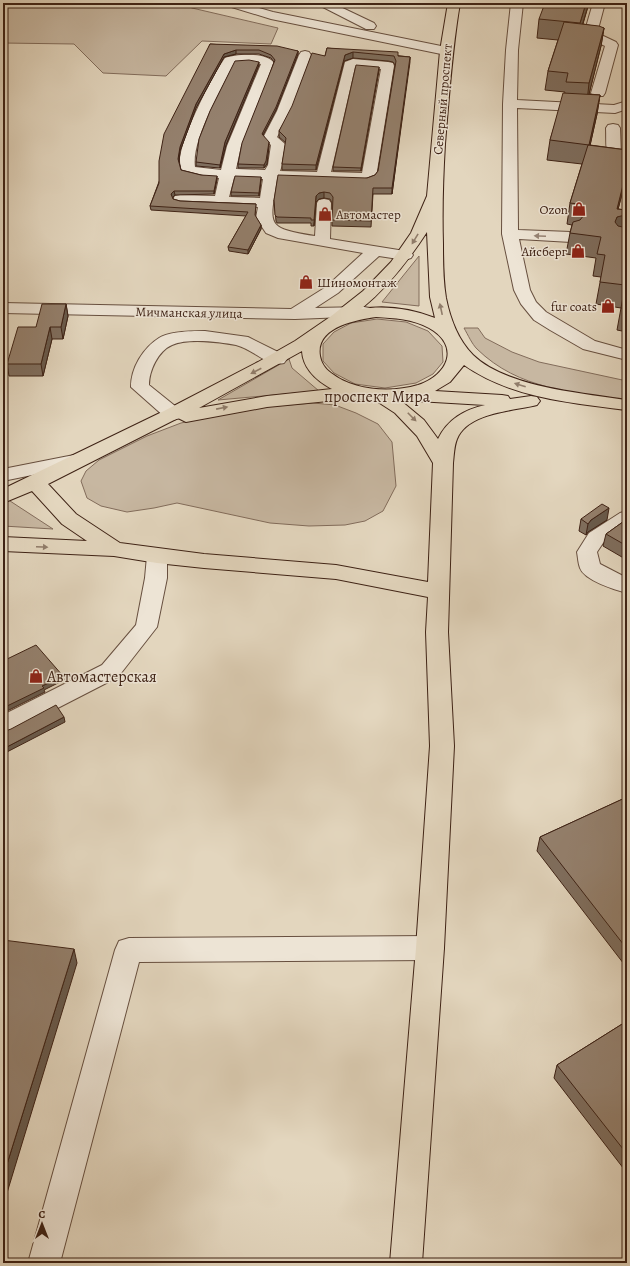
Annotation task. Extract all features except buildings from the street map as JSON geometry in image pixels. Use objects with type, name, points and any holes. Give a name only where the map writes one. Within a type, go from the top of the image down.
[{"type":"main road","name":"Северный проспект","points":[[434,196],[446,51],[454,3]]},
{"type":"main road","points":[[3,497],[131,436],[278,359],[346,313],[384,281],[405,255],[422,227],[434,196]]},
{"type":"main road","points":[[434,196],[435,260],[438,298],[444,321],[455,345],[457,354],[456,364],[451,372],[435,385],[406,394],[380,395],[358,392],[336,384],[325,377],[317,369],[312,362],[310,353],[314,340],[324,328],[345,318],[376,312],[393,312],[424,320],[438,327],[448,335],[455,345],[467,359],[483,370],[503,380],[556,394],[627,405]]},
{"type":"main road","points":[[380,395],[408,412],[427,434],[443,463]]},
{"type":"main road","name":"проспект Мира","points":[[131,436],[177,418],[226,407],[312,396],[380,395],[627,405]]},
{"type":"main road","points":[[406,1263],[430,948],[442,746],[437,632],[443,463],[448,437],[460,423],[477,413],[499,406],[531,402]]},
{"type":"main road","points":[[35,482],[69,519],[114,549]]},
{"type":"main road","points":[[3,544],[114,549],[157,556],[336,572],[438,592]]},
{"type":"street","points":[[230,3],[271,15],[391,38],[446,51]]},
{"type":"street","points":[[323,3],[391,38]]},
{"type":"street","points":[[517,3],[512,50],[510,104],[510,234],[522,290],[529,304],[540,316],[589,344],[627,355]]},
{"type":"street","points":[[598,3],[590,34],[612,45],[598,93]]},
{"type":"street","points":[[361,7],[370,26]]},
{"type":"street","points":[[305,55],[284,111],[270,138],[278,144],[275,165],[271,174],[266,203],[264,218],[266,224],[271,230],[283,235],[405,255]]},
{"type":"street","points":[[221,201],[227,173],[234,146],[268,63],[266,61],[237,59],[229,61],[193,136],[188,152],[186,167],[188,170],[194,172],[227,173],[271,174],[323,176],[369,177],[389,67],[386,65],[353,63],[350,65],[323,176]]},
{"type":"street","points":[[510,104],[621,107],[613,128],[614,156],[616,159],[627,164]]},
{"type":"street","points":[[613,128],[627,130]]},
{"type":"street","points":[[180,200],[266,203]]},
{"type":"street","points":[[322,242],[324,203]]},
{"type":"street","points":[[510,234],[571,237]]},
{"type":"street","points":[[295,314],[332,290],[376,250]]},
{"type":"street","name":"Мичманская улица","points":[[3,308],[295,314],[376,312]]},
{"type":"street","points":[[173,414],[140,387],[140,378],[145,363],[166,341],[185,337],[205,336],[242,341],[278,359]]},
{"type":"street","points":[[3,475],[79,460]]},
{"type":"street","points":[[627,518],[596,538],[587,552],[590,568],[605,577],[627,586]]},
{"type":"street","points":[[3,726],[110,671],[146,627],[156,578],[157,556]]},
{"type":"street","points":[[44,1263],[129,950],[430,948]]},
{"type":"shaded area","points":[[3,3],[181,3],[192,8],[278,28],[271,44],[202,41],[166,76],[103,73],[74,44],[3,43]]},
{"type":"shaded area","points":[[419,256],[419,306],[382,302]]},
{"type":"shaded area","points":[[377,319],[406,322],[428,331],[442,346],[443,362],[433,374],[416,383],[385,388],[355,384],[334,373],[323,361],[323,344],[334,332],[351,323]]},
{"type":"shaded area","points":[[464,328],[478,328],[485,338],[512,352],[539,362],[627,381],[627,400],[567,391],[529,381],[493,363],[477,349]]},
{"type":"shaded area","points":[[289,359],[292,368],[319,391],[218,400]]},
{"type":"shaded area","points":[[313,403],[335,405],[356,413],[378,424],[392,442],[396,486],[383,511],[365,521],[345,525],[309,526],[270,523],[177,503],[127,512],[101,506],[87,498],[81,481],[86,471],[99,460],[147,436],[181,423],[251,408]]},
{"type":"shaded area","points":[[7,499],[53,529],[3,526],[3,501]]},
{"type":"place","name":"Ozon","points":[[579,209]]},
{"type":"place","name":"Автомастер","points":[[325,214]]},
{"type":"place","name":"Айсберг","points":[[578,251]]},
{"type":"place","name":"Шиномонтаж","points":[[306,282]]},
{"type":"place","name":"fur coats","points":[[608,306]]},
{"type":"place","name":"Автомастерская","points":[[36,676]]}]
